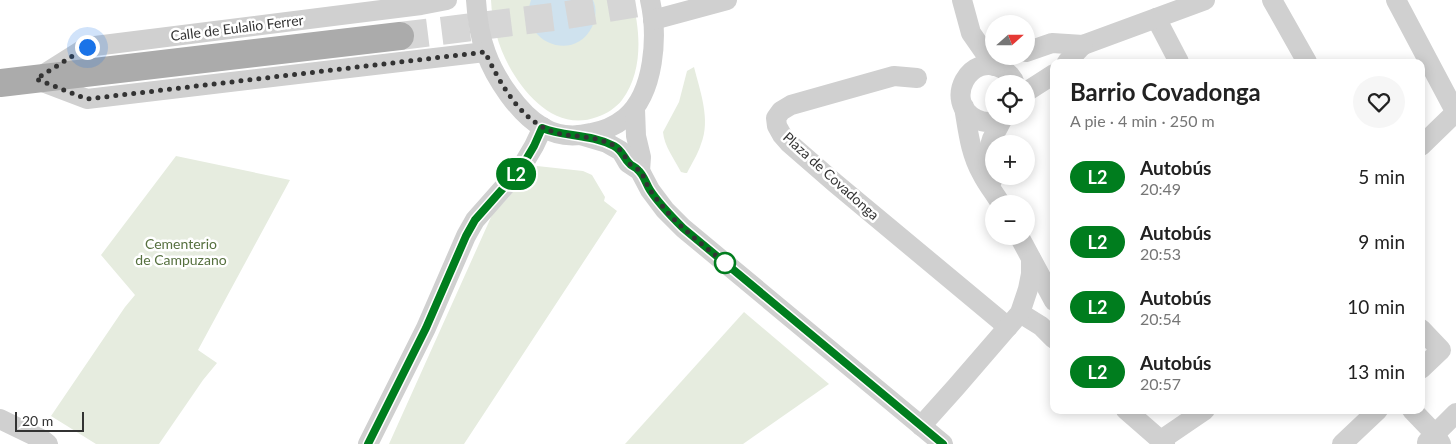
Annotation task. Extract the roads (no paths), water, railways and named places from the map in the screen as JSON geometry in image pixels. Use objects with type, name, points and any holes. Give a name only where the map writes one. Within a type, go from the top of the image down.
[{"type":"main road","name":"Calle de Eulalio Ferrer","points":[[0,83],[400,36]]},
{"type":"street","name":"Calle de Eulalio Ferrer","points":[[36,79],[87,47],[421,5],[447,0]]},
{"type":"street","points":[[476,0],[485,52],[504,86],[529,118],[542,128],[554,132],[580,135],[615,147],[621,151],[628,163],[640,171],[650,190],[665,210],[683,228],[943,444]]},
{"type":"street","points":[[580,135],[609,128],[626,118],[635,109],[647,83],[651,68],[653,20],[650,0]]},
{"type":"street","points":[[653,20],[727,0]]},
{"type":"street","points":[[962,0],[971,33],[964,80],[960,93],[975,160],[983,177],[996,195]]},
{"type":"street","points":[[1035,49],[1052,43],[1083,45],[1205,0]]},
{"type":"street","points":[[1272,0],[1305,59]]},
{"type":"street","points":[[1396,0],[1456,113],[1425,142]]},
{"type":"street","points":[[1156,18],[1177,59]]},
{"type":"street","points":[[971,33],[985,46]]},
{"type":"street","points":[[1070,59],[1083,45]]},
{"type":"street","name":"Calle de Eulalio Ferrer","points":[[36,79],[87,99],[485,52]]},
{"type":"street","points":[[964,80],[977,68],[991,65]]},
{"type":"street","name":"Plaza de Covadonga","points":[[916,78],[894,76],[791,105],[780,111],[776,118],[778,126],[782,135],[802,155],[1014,320],[1041,326],[1050,335]]},
{"type":"street","points":[[1035,86],[1050,77]]},
{"type":"street","points":[[964,107],[969,114],[985,122]]},
{"type":"street","points":[[635,109],[636,136],[641,157],[640,171]]},
{"type":"street","points":[[997,195],[987,155],[992,139],[1000,125]]},
{"type":"street","points":[[368,444],[426,328],[466,236],[475,220],[521,168],[542,128]]},
{"type":"street","points":[[1024,245],[1050,294]]},
{"type":"street","points":[[921,426],[1014,320],[1028,289],[1031,259]]},
{"type":"street","points":[[1425,333],[1441,350],[1425,365]]},
{"type":"street","points":[[1415,414],[1434,441],[1456,413]]},
{"type":"street","points":[[1131,414],[1163,442],[1200,414]]},
{"type":"street","points":[[1342,444],[1374,414]]},
{"type":"street","points":[[0,420],[48,444]]},
{"type":"water","points":[[531,0],[593,0],[595,17],[592,27],[583,38],[572,44],[561,46],[549,43],[539,36],[532,26],[529,14]]},
{"type":"tunnel","points":[[400,36],[561,16],[656,0]]},
{"type":"park label","name":"Cementerio de Campuzano","points":[[181,252]]}]
